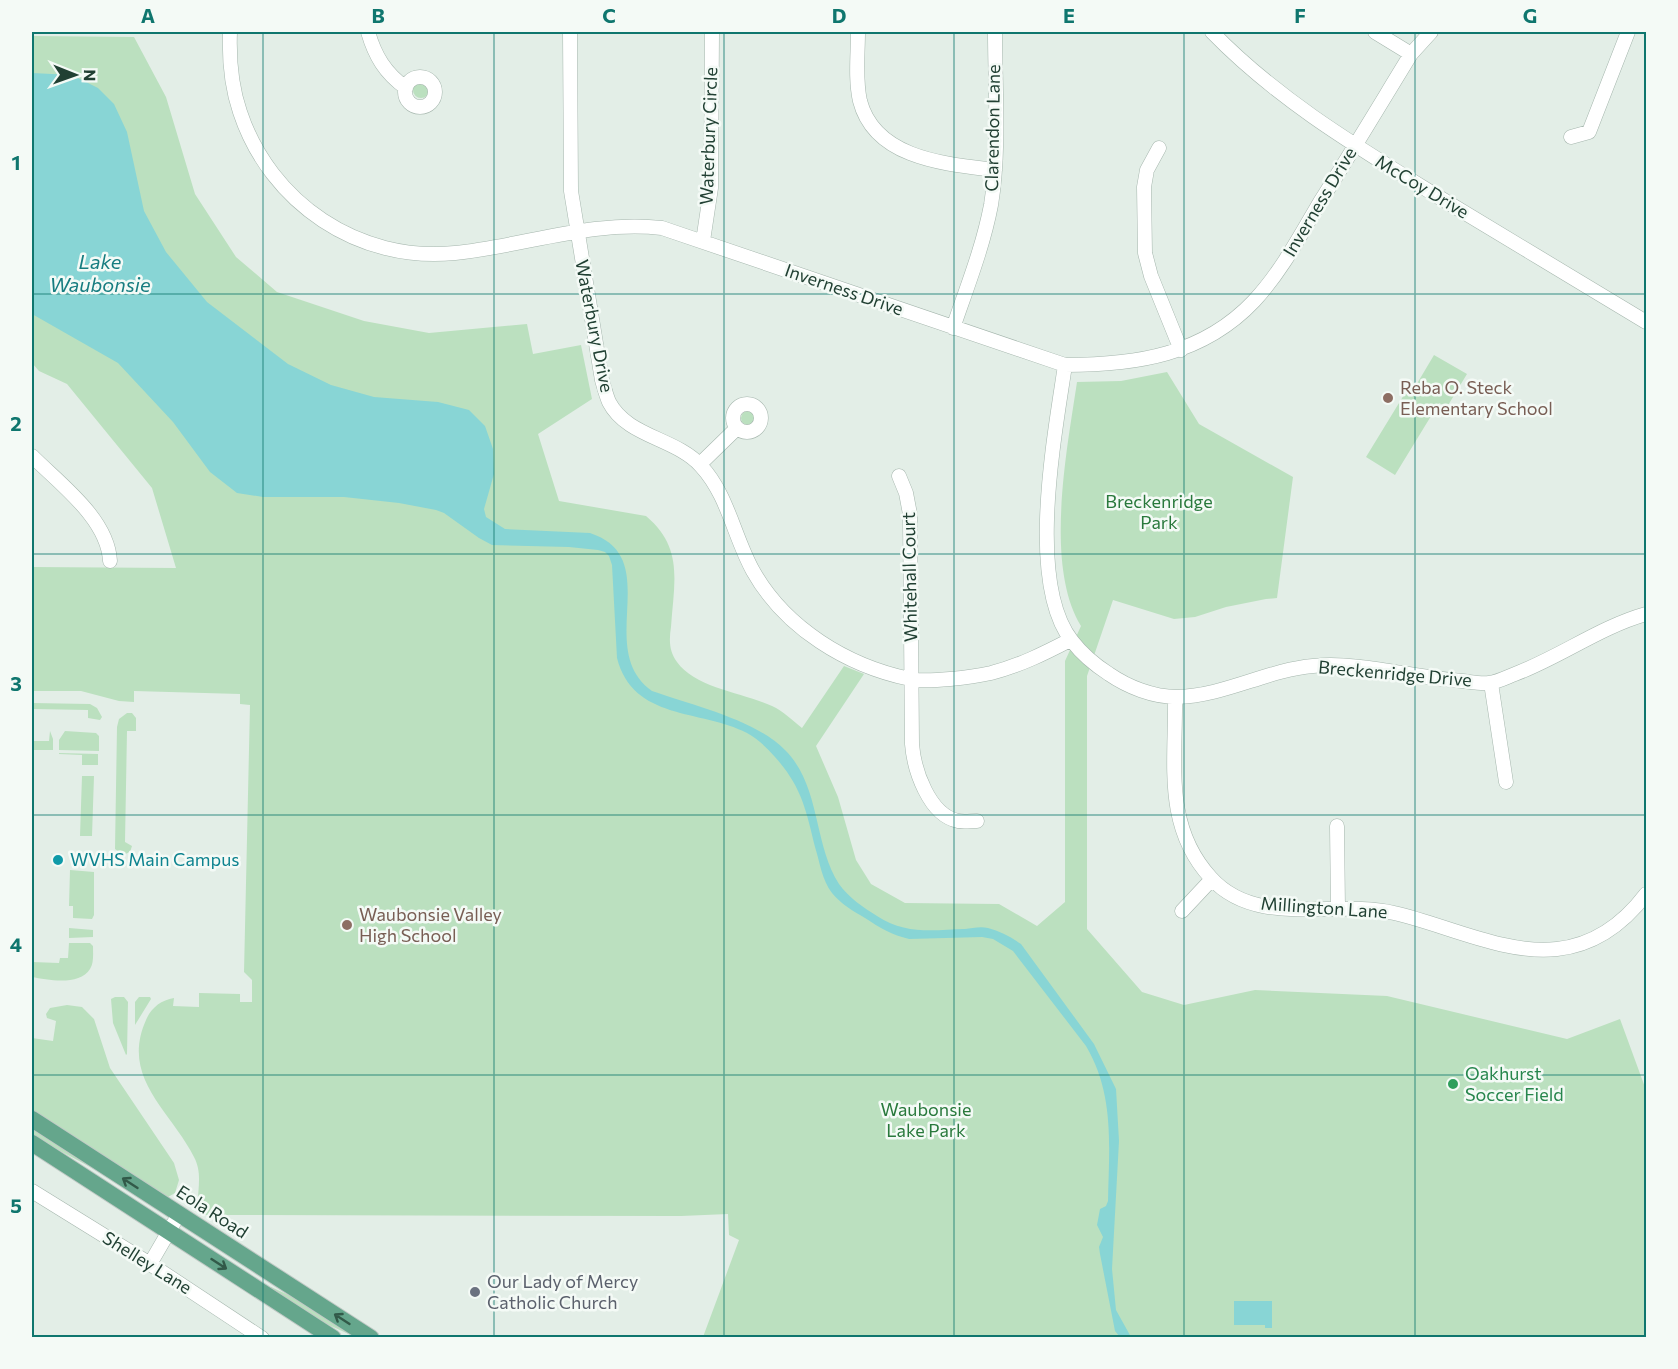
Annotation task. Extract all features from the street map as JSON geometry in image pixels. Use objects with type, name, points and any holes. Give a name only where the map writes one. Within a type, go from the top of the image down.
[{"type":"main road","name":"Eola Road","points":[[32,1119],[371,1338]]},
{"type":"main road","points":[[32,1143],[333,1338]]},
{"type":"street","name":"Inverness Drive","points":[[230,32],[232,80],[239,112],[263,161],[285,190],[306,208],[336,229],[377,246],[407,252],[455,253],[539,239],[576,230],[639,226],[662,228],[1065,365],[1135,362],[1181,350],[1225,325],[1254,301],[1286,259],[1411,54],[1431,32]]},
{"type":"street","points":[[368,32],[372,47],[382,66],[394,80],[406,88]]},
{"type":"street","points":[[570,32],[571,190],[576,230]]},
{"type":"street","name":"Waterbury Circle","points":[[703,241],[711,188],[712,32]]},
{"type":"street","points":[[858,32],[860,100],[867,117],[879,135],[896,147],[929,159],[954,165],[995,170]]},
{"type":"street","name":"Clarendon Lane","points":[[953,327],[984,238],[991,202],[995,170],[995,32]]},
{"type":"street","name":"McCoy Drive","points":[[1212,32],[1275,90],[1355,146],[1647,322]]},
{"type":"street","points":[[1375,32],[1411,54]]},
{"type":"street","points":[[1571,137],[1588,132],[1628,32]]},
{"type":"street","points":[[1159,148],[1147,170],[1144,187],[1145,253],[1151,276],[1181,350]]},
{"type":"street","name":"Waterbury Drive","points":[[576,230],[602,380],[609,402],[615,411],[633,426],[675,446],[700,465],[724,502],[741,547],[754,572],[784,612],[816,639],[863,664],[912,680],[957,678],[996,672],[1025,662],[1070,640]]},
{"type":"street","name":"Breckenridge Drive","points":[[1065,365],[1048,479],[1048,563],[1052,594],[1070,640],[1086,656],[1120,681],[1138,690],[1174,697],[1213,692],[1289,669],[1313,666],[1350,667],[1446,680],[1491,683],[1528,669],[1614,626],[1647,614]]},
{"type":"street","points":[[700,465],[736,429]]},
{"type":"street","points":[[32,456],[95,519],[108,543],[110,561]]},
{"type":"street","name":"Whitehall Court","points":[[899,476],[906,493],[910,514],[912,754],[920,780],[932,801],[948,817],[959,822],[977,821]]},
{"type":"street","points":[[1491,683],[1506,782]]},
{"type":"street","name":"Millington Lane","points":[[1174,697],[1175,791],[1179,822],[1187,845],[1212,879],[1236,896],[1260,905],[1283,908],[1371,909],[1394,913],[1512,947],[1546,950],[1582,944],[1602,934],[1631,914],[1647,894]]},
{"type":"street","points":[[1337,826],[1338,909]]},
{"type":"street","points":[[1182,911],[1212,879]]},
{"type":"street","name":"Shelley Lane","points":[[32,1191],[150,1264],[262,1338]]},
{"type":"street","points":[[150,1264],[179,1214]]},
{"type":"green space","name":"Waubonsie Lake Park","points":[[32,36],[134,37],[166,97],[195,194],[236,257],[277,292],[364,321],[429,333],[527,324],[533,354],[581,345],[592,399],[538,434],[559,501],[646,516],[658,528],[671,553],[674,567],[671,650],[674,658],[685,671],[696,678],[772,706],[802,728],[844,666],[864,674],[816,746],[838,797],[856,860],[871,884],[905,903],[999,904],[1037,926],[1065,902],[1065,661],[1081,626],[1070,601],[1063,572],[1061,507],[1077,382],[1121,381],[1167,372],[1199,424],[1293,477],[1277,598],[1226,607],[1195,617],[1174,619],[1113,600],[1087,676],[1087,929],[1142,992],[1184,1005],[1255,990],[1387,996],[1567,1039],[1620,1019],[1646,1090],[1646,1337],[703,1337],[739,1240],[729,1235],[728,1214],[681,1216],[204,1215],[198,1207],[197,1163],[144,1077],[139,1059],[140,1041],[146,1020],[151,1012],[157,1005],[169,999],[174,998],[173,1006],[199,1007],[199,993],[240,994],[240,1002],[252,1002],[252,980],[244,972],[250,705],[240,704],[240,694],[134,691],[134,702],[119,701],[81,691],[32,691],[32,567],[176,568],[152,488],[67,384],[39,371],[32,363]]},
{"type":"green space","points":[[421,82],[427,84],[429,90],[427,96],[421,98],[415,96],[413,90],[415,84]]},
{"type":"green space","points":[[1434,355],[1467,374],[1447,407],[1439,403],[1395,475],[1366,457],[1410,385],[1415,387]]},
{"type":"green space","points":[[745,411],[751,411],[755,418],[751,425],[745,425],[741,421],[741,415]]},
{"type":"green space","points":[[32,703],[90,704],[97,708],[102,717],[100,720],[88,718],[88,710],[32,709]]},
{"type":"green space","points":[[127,713],[132,713],[136,718],[136,731],[127,731],[125,842],[132,846],[130,852],[123,855],[115,849],[117,727],[119,719]]},
{"type":"green space","points":[[50,731],[53,750],[32,750],[32,741],[49,741]]},
{"type":"green space","points":[[65,731],[96,733],[99,736],[99,751],[59,750],[59,740]]},
{"type":"green space","points":[[59,753],[98,754],[98,765],[82,765],[82,755]]},
{"type":"green space","points":[[82,776],[94,776],[92,836],[80,836]]},
{"type":"green space","points":[[70,870],[94,872],[94,915],[92,919],[73,918],[73,906],[69,906]]},
{"type":"green space","points":[[69,928],[93,930],[93,937],[69,938]]},
{"type":"green space","points":[[69,943],[90,943],[93,946],[92,964],[85,974],[71,980],[32,977],[32,962],[59,963],[60,958],[68,958]]},
{"type":"green space","points":[[124,997],[128,1002],[126,1055],[113,1023],[111,999]]},
{"type":"green space","points":[[139,997],[150,997],[151,999],[135,1025],[135,1002]]},
{"type":"green space","points":[[67,1005],[82,1007],[94,1019],[110,1068],[174,1163],[179,1180],[175,1193],[168,1197],[32,1111],[32,1038],[53,1041],[56,1021],[47,1018],[46,1014],[50,1008]]},
{"type":"green space","points":[[32,1127],[97,1168],[96,1170],[32,1136]]},
{"type":"green space","points":[[271,1287],[306,1303],[353,1336],[320,1321],[270,1289]]},
{"type":"water","name":"Lake Waubonsie","points":[[32,73],[72,75],[98,88],[114,104],[127,132],[144,211],[166,252],[207,302],[288,364],[331,385],[374,397],[438,402],[469,410],[485,426],[493,449],[494,474],[484,509],[486,517],[505,529],[590,533],[612,545],[623,562],[627,583],[628,652],[636,673],[652,691],[741,722],[773,739],[785,750],[797,764],[805,780],[831,868],[839,884],[852,898],[888,922],[909,929],[985,927],[1021,944],[1094,1044],[1116,1089],[1119,1141],[1112,1269],[1116,1310],[1131,1337],[1120,1337],[1115,1331],[1099,1247],[1103,1237],[1097,1225],[1100,1209],[1106,1206],[1108,1201],[1109,1161],[1108,1122],[1102,1083],[1086,1046],[1013,951],[993,939],[982,937],[909,939],[876,925],[847,907],[836,897],[824,877],[797,788],[769,750],[751,735],[729,725],[653,703],[638,693],[625,678],[617,658],[612,565],[605,552],[569,547],[492,545],[444,513],[399,503],[344,497],[263,497],[237,493],[210,472],[173,422],[118,363],[32,314]]},
{"type":"water","points":[[1234,1301],[1272,1301],[1272,1328],[1265,1328],[1265,1325],[1234,1325]]},
{"type":"place","name":"Reba O. Steck Elementary School","points":[[1388,398]]},
{"type":"place","name":"WVHS Main Campus","points":[[58,860]]},
{"type":"place","name":"Waubonsie Valley High School","points":[[347,925]]},
{"type":"place","name":"Oakhurst Soccer Field","points":[[1453,1084]]},
{"type":"place","name":"Our Lady of Mercy Catholic Church","points":[[475,1292]]},
{"type":"park label","name":"Breckenridge Park","points":[[1159,512]]}]
